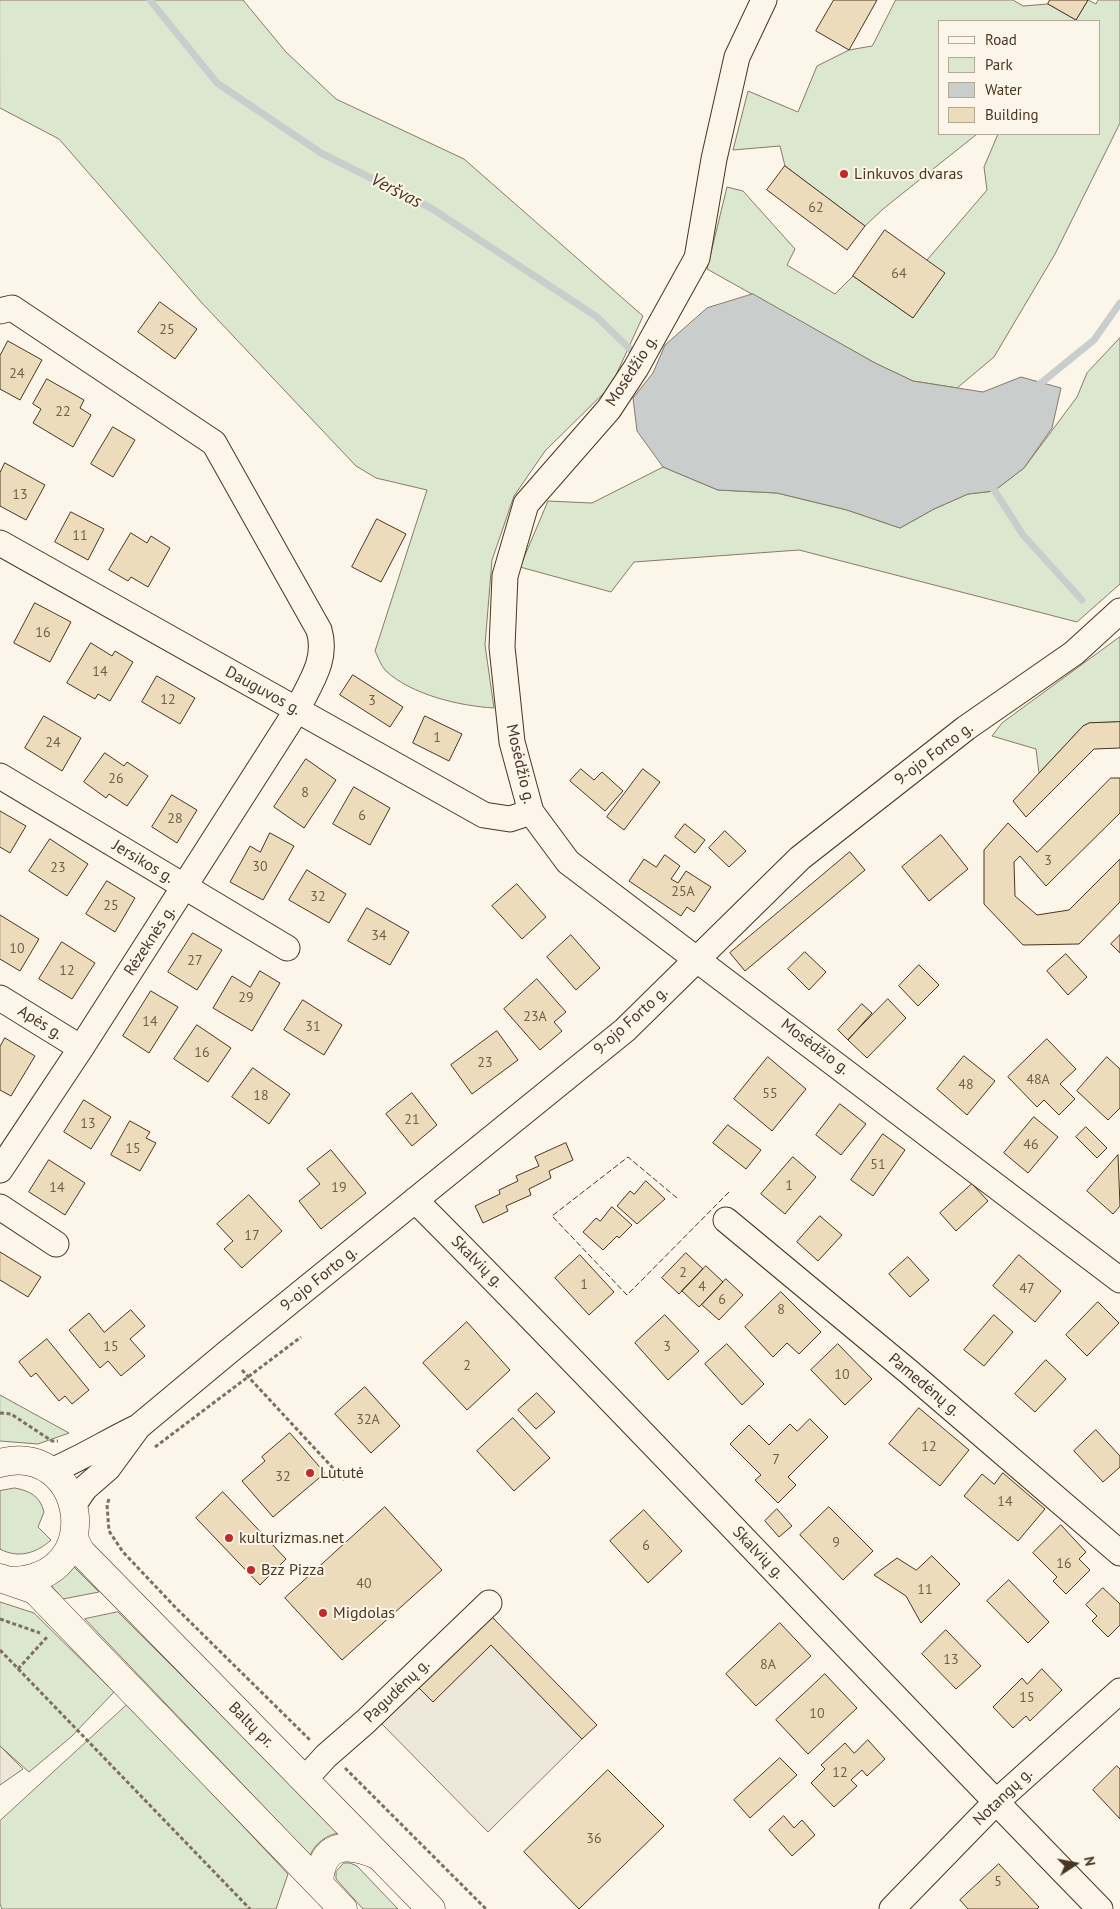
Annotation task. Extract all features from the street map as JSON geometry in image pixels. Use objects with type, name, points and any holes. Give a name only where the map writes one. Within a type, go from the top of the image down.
[{"type":"main road","points":[[0,1463],[29,1462],[51,1471],[61,1480],[74,1504],[76,1516],[74,1539],[60,1562],[50,1571],[25,1580],[6,1579]]},
{"type":"main road","name":"Baltų pr.","points":[[74,1539],[81,1552],[155,1629],[305,1778],[377,1855],[432,1909]]},
{"type":"main road","points":[[6,1579],[35,1590],[343,1909]]},
{"type":"main road","points":[[319,1884],[319,1869],[324,1859],[333,1850],[343,1846],[357,1847],[377,1855]]},
{"type":"street","name":"Mosėdžio g.","points":[[764,0],[737,57],[714,159],[697,258],[660,327],[609,409],[526,504],[505,576],[502,647],[512,742],[532,812],[568,862],[698,958],[1120,1280]]},
{"type":"street","name":"Rėzeknės g.","points":[[0,311],[12,308],[214,443],[320,630],[323,644],[322,658],[296,710],[185,887],[0,1170]]},
{"type":"street","name":"Dauguvos g.","points":[[0,543],[484,815],[510,820],[532,812]]},
{"type":"street","name":"9-ojo Forto g.","points":[[74,1504],[85,1488],[108,1468],[138,1427],[625,1030],[800,858],[966,728],[1074,653],[1120,611]]},
{"type":"street","name":"Jersikos g.","points":[[0,776],[287,948]]},
{"type":"street","name":"Apės g.","points":[[0,998],[81,1048]]},
{"type":"street","name":"Skalvių g.","points":[[415,1200],[566,1351],[1100,1909]]},
{"type":"street","points":[[0,1207],[56,1244]]},
{"type":"street","name":"Pamedėnų g.","points":[[726,1220],[916,1378],[1120,1553]]},
{"type":"street","name":"9-ojo Forto g.","points":[[51,1471],[77,1460],[90,1450],[138,1427]]},
{"type":"street","name":"Pagudėnų g.","points":[[305,1778],[326,1756],[365,1722],[489,1604]]},
{"type":"street","name":"Notangų g.","points":[[892,1909],[996,1802],[1120,1691]]},
{"type":"path","points":[[153,1448],[301,1338]]},
{"type":"path","points":[[228,1352],[248,1377],[344,1480]]},
{"type":"path","points":[[110,1496],[106,1505],[109,1531],[123,1552],[143,1574]]},
{"type":"path","points":[[0,1619],[48,1635],[18,1669]]},
{"type":"path","points":[[0,1650],[250,1909]]},
{"type":"green space","points":[[0,0],[243,0],[286,52],[336,99],[464,159],[643,316],[611,386],[545,451],[514,496],[492,560],[485,645],[494,708],[452,702],[409,687],[386,671],[375,651],[427,490],[376,478],[356,466],[201,302],[59,139],[0,108]]},
{"type":"green space","points":[[896,0],[1013,0],[1023,6],[1048,4],[1076,20],[938,20],[938,135],[976,135],[883,209],[865,226],[785,166],[780,146],[733,150],[748,91],[798,112],[817,66],[849,50],[872,46]]},
{"type":"green space","points":[[1088,0],[1096,4],[1098,0],[1120,0],[1120,123],[1055,254],[994,357],[957,388],[913,381],[875,363],[707,269],[727,187],[743,191],[795,249],[787,265],[835,294],[853,276],[913,318],[927,260],[987,190],[984,167],[998,135],[1100,135],[1100,20],[1076,20]]},
{"type":"green space","points":[[1120,338],[1120,584],[1077,622],[799,550],[634,562],[611,592],[520,567],[548,501],[592,503],[663,467],[718,490],[777,493],[847,510],[900,528],[934,509],[968,494],[994,491],[1024,468],[1077,397],[1087,373]]},
{"type":"green space","points":[[1120,637],[1120,722],[1089,723],[1083,726],[1039,773],[1036,749],[992,736],[1002,723]]},
{"type":"green space","points":[[0,1395],[69,1433],[38,1444],[0,1441]]},
{"type":"green space","points":[[15,1488],[34,1495],[40,1502],[44,1512],[38,1527],[51,1540],[40,1548],[20,1554],[0,1549],[0,1491]]},
{"type":"green space","points":[[72,1565],[99,1592],[63,1599],[48,1582]]},
{"type":"green space","points":[[0,1602],[34,1613],[114,1692],[71,1737],[29,1772],[0,1746]]},
{"type":"green space","points":[[118,1612],[339,1833],[322,1840],[310,1855],[85,1619]]},
{"type":"green space","points":[[128,1704],[288,1874],[276,1909],[2,1909],[0,1904],[0,1821]]},
{"type":"green space","points":[[344,1863],[357,1866],[398,1909],[363,1909],[336,1879],[336,1872]]},
{"type":"shaded area","points":[[491,1645],[582,1739],[488,1832],[381,1723],[419,1688],[433,1701]]},
{"type":"shaded area","points":[[0,1746],[23,1769],[0,1785]]},
{"type":"water","points":[[753,294],[875,363],[913,381],[983,392],[1021,377],[1061,388],[1052,428],[1024,468],[994,491],[968,494],[934,509],[900,528],[847,510],[777,493],[718,490],[663,467],[637,431],[633,398],[653,373],[665,345],[707,308]]},
{"type":"building","points":[[834,0],[877,0],[849,50],[816,31]]},
{"type":"building","points":[[1050,0],[1088,0],[1076,20],[1048,4]]},
{"type":"building","points":[[785,166],[865,226],[847,250],[767,190]]},
{"type":"building","points":[[885,230],[945,273],[913,318],[853,276]]},
{"type":"building","points":[[160,302],[197,329],[175,359],[138,332]]},
{"type":"building","points":[[8,341],[42,360],[20,400],[0,389],[0,356]]},
{"type":"building","points":[[47,379],[84,400],[80,408],[91,415],[73,447],[33,423],[41,409],[33,404]]},
{"type":"building","points":[[113,427],[135,440],[113,477],[91,464]]},
{"type":"building","points":[[5,463],[45,485],[26,520],[0,506],[0,473]]},
{"type":"building","points":[[71,512],[104,529],[88,560],[55,542]]},
{"type":"building","points":[[377,519],[406,534],[381,582],[352,567]]},
{"type":"building","points":[[131,533],[147,543],[151,536],[170,548],[148,587],[131,577],[128,581],[109,570]]},
{"type":"building","points":[[35,603],[71,622],[50,662],[14,643]]},
{"type":"building","points":[[91,643],[112,656],[115,651],[133,662],[110,701],[98,694],[95,699],[67,683]]},
{"type":"building","points":[[353,675],[403,707],[390,727],[340,695]]},
{"type":"building","points":[[157,676],[195,698],[180,724],[142,702]]},
{"type":"building","points":[[44,716],[81,738],[62,771],[25,748]]},
{"type":"building","points":[[425,716],[462,734],[449,761],[413,743]]},
{"type":"building","points":[[1120,722],[1120,748],[1094,749],[1026,817],[1013,801],[1083,726],[1089,723]]},
{"type":"building","points":[[105,753],[124,766],[127,762],[148,776],[127,806],[109,794],[106,798],[84,782]]},
{"type":"building","points":[[306,759],[336,780],[304,828],[274,807]]},
{"type":"building","points":[[581,769],[594,780],[602,772],[623,791],[605,811],[570,781]]},
{"type":"building","points":[[643,769],[660,782],[624,830],[607,817]]},
{"type":"building","points":[[1111,778],[1120,778],[1120,813],[1046,886],[1020,856],[1014,862],[1015,896],[1037,915],[1069,910],[1120,859],[1120,902],[1079,944],[1023,945],[984,904],[984,850],[1008,823],[1037,852]]},
{"type":"building","points":[[354,787],[390,808],[370,845],[333,824]]},
{"type":"building","points":[[172,795],[197,810],[177,843],[152,827]]},
{"type":"building","points":[[0,811],[26,826],[10,853],[0,847]]},
{"type":"building","points":[[685,824],[705,840],[695,853],[675,837]]},
{"type":"building","points":[[725,831],[746,851],[729,867],[709,848]]},
{"type":"building","points":[[270,833],[294,846],[263,900],[230,882],[250,846],[260,852]]},
{"type":"building","points":[[941,835],[968,869],[929,901],[902,867]]},
{"type":"building","points":[[50,839],[88,864],[67,896],[29,871]]},
{"type":"building","points":[[850,852],[865,870],[745,971],[730,953]]},
{"type":"building","points":[[665,855],[680,866],[671,879],[678,883],[686,871],[711,887],[694,912],[687,907],[681,916],[629,881],[644,859],[656,867]]},
{"type":"building","points":[[307,870],[346,894],[329,923],[289,900]]},
{"type":"building","points":[[107,881],[135,898],[115,932],[86,914]]},
{"type":"building","points":[[517,884],[546,917],[522,939],[492,906]]},
{"type":"building","points":[[367,908],[409,932],[390,965],[348,941]]},
{"type":"building","points":[[0,915],[39,939],[20,971],[0,959]]},
{"type":"building","points":[[193,933],[222,950],[197,990],[168,972]]},
{"type":"building","points":[[571,935],[600,968],[576,990],[547,957]]},
{"type":"building","points":[[1120,935],[1120,953],[1111,944]]},
{"type":"building","points":[[62,942],[95,963],[72,999],[39,979]]},
{"type":"building","points":[[805,952],[826,972],[809,990],[788,969]]},
{"type":"building","points":[[1066,954],[1087,977],[1068,995],[1047,971]]},
{"type":"building","points":[[919,965],[939,985],[918,1006],[899,986]]},
{"type":"building","points":[[260,971],[280,983],[252,1031],[213,1008],[232,976],[250,987]]},
{"type":"building","points":[[537,979],[566,1012],[554,1022],[562,1031],[540,1050],[504,1009]]},
{"type":"building","points":[[151,991],[178,1007],[149,1053],[123,1036]]},
{"type":"building","points":[[888,999],[906,1018],[867,1058],[848,1040]]},
{"type":"building","points":[[303,1000],[342,1025],[324,1055],[284,1030]]},
{"type":"building","points":[[862,1004],[872,1013],[848,1040],[838,1030]]},
{"type":"building","points":[[197,1025],[231,1048],[208,1082],[174,1059]]},
{"type":"building","points":[[497,1031],[518,1060],[472,1094],[451,1065]]},
{"type":"building","points":[[5,1038],[35,1056],[11,1096],[0,1090],[0,1047]]},
{"type":"building","points":[[1047,1039],[1076,1069],[1060,1084],[1075,1099],[1059,1115],[1044,1100],[1037,1107],[1008,1077]]},
{"type":"building","points":[[964,1056],[995,1081],[967,1115],[937,1089]]},
{"type":"building","points":[[768,1057],[806,1089],[772,1131],[734,1099]]},
{"type":"building","points":[[1107,1057],[1120,1069],[1120,1108],[1108,1120],[1077,1091]]},
{"type":"building","points":[[253,1068],[290,1094],[269,1124],[232,1097]]},
{"type":"building","points":[[412,1093],[437,1125],[412,1146],[386,1114]]},
{"type":"building","points":[[84,1100],[111,1117],[91,1149],[64,1132]]},
{"type":"building","points":[[840,1104],[866,1124],[841,1155],[816,1135]]},
{"type":"building","points":[[1034,1117],[1058,1137],[1028,1173],[1004,1153]]},
{"type":"building","points":[[130,1121],[150,1132],[146,1138],[156,1143],[140,1171],[111,1155]]},
{"type":"building","points":[[728,1125],[761,1150],[746,1169],[713,1143]]},
{"type":"building","points":[[1086,1127],[1107,1148],[1097,1158],[1076,1137]]},
{"type":"building","points":[[883,1134],[905,1150],[873,1196],[851,1180]]},
{"type":"building","points":[[566,1143],[573,1160],[549,1171],[551,1178],[529,1189],[531,1195],[506,1206],[508,1211],[483,1223],[475,1206],[500,1194],[499,1190],[518,1181],[516,1176],[539,1166],[535,1157]]},
{"type":"building","points":[[331,1150],[366,1193],[321,1229],[299,1201],[320,1184],[307,1169]]},
{"type":"building","points":[[1118,1155],[1120,1206],[1113,1214],[1087,1191]]},
{"type":"building","points":[[793,1157],[816,1177],[785,1214],[761,1194]]},
{"type":"building","points":[[49,1160],[85,1183],[65,1215],[29,1192]]},
{"type":"building","points":[[646,1181],[665,1199],[637,1224],[617,1206],[630,1191],[634,1194]]},
{"type":"building","points":[[972,1184],[988,1201],[956,1231],[940,1213]]},
{"type":"building","points":[[249,1195],[282,1231],[242,1268],[224,1249],[233,1241],[217,1224]]},
{"type":"building","points":[[612,1207],[632,1225],[603,1250],[583,1232],[596,1218],[600,1221]]},
{"type":"building","points":[[820,1216],[842,1235],[818,1261],[797,1242]]},
{"type":"building","points":[[0,1252],[41,1277],[28,1297],[0,1280]]},
{"type":"building","points":[[686,1253],[703,1269],[679,1294],[662,1278]]},
{"type":"building","points":[[580,1255],[614,1292],[589,1315],[555,1278]]},
{"type":"building","points":[[1019,1255],[1061,1291],[1035,1322],[993,1286]]},
{"type":"building","points":[[908,1257],[929,1280],[910,1297],[889,1274]]},
{"type":"building","points":[[706,1266],[723,1282],[699,1307],[682,1291]]},
{"type":"building","points":[[726,1279],[743,1295],[719,1320],[702,1305]]},
{"type":"building","points":[[781,1292],[821,1332],[799,1354],[787,1343],[773,1357],[745,1327]]},
{"type":"building","points":[[1098,1302],[1119,1323],[1087,1356],[1066,1335]]},
{"type":"building","points":[[131,1310],[145,1326],[130,1339],[145,1356],[121,1376],[108,1361],[100,1368],[69,1330],[89,1313],[104,1332]]},
{"type":"building","points":[[665,1315],[699,1351],[668,1380],[635,1343]]},
{"type":"building","points":[[994,1315],[1013,1332],[984,1366],[964,1350]]},
{"type":"building","points":[[467,1322],[510,1370],[467,1410],[423,1363]]},
{"type":"building","points":[[47,1339],[89,1390],[72,1404],[65,1396],[59,1401],[36,1373],[31,1377],[19,1362]]},
{"type":"building","points":[[727,1344],[764,1384],[742,1405],[705,1364]]},
{"type":"building","points":[[838,1344],[872,1379],[845,1405],[811,1370]]},
{"type":"building","points":[[1046,1360],[1066,1379],[1035,1412],[1015,1394]]},
{"type":"building","points":[[365,1387],[400,1426],[371,1453],[335,1414]]},
{"type":"building","points":[[537,1393],[555,1412],[536,1429],[518,1410]]},
{"type":"building","points":[[919,1408],[969,1450],[940,1486],[889,1444]]},
{"type":"building","points":[[513,1418],[550,1458],[514,1491],[477,1451]]},
{"type":"building","points":[[810,1419],[828,1437],[788,1477],[796,1485],[778,1503],[755,1480],[761,1475],[730,1444],[749,1425],[769,1445],[790,1424],[797,1431]]},
{"type":"building","points":[[1096,1430],[1120,1456],[1120,1467],[1103,1482],[1074,1451]]},
{"type":"building","points":[[290,1433],[325,1473],[273,1517],[242,1481],[265,1461],[262,1457]]},
{"type":"building","points":[[1003,1473],[1045,1509],[1018,1541],[964,1496],[982,1474],[994,1484]]},
{"type":"building","points":[[223,1492],[286,1559],[260,1585],[196,1518]]},
{"type":"building","points":[[385,1507],[442,1570],[342,1660],[285,1598]]},
{"type":"building","points":[[829,1507],[873,1551],[843,1580],[800,1535]]},
{"type":"building","points":[[777,1509],[792,1526],[779,1537],[765,1521]]},
{"type":"building","points":[[644,1510],[682,1551],[648,1583],[610,1541]]},
{"type":"building","points":[[1061,1525],[1086,1552],[1079,1559],[1090,1570],[1066,1594],[1053,1581],[1057,1577],[1033,1553]]},
{"type":"building","points":[[932,1556],[960,1584],[921,1623],[906,1596],[874,1575],[897,1558],[916,1570]]},
{"type":"building","points":[[1009,1580],[1049,1622],[1028,1643],[987,1601]]},
{"type":"building","points":[[1103,1588],[1120,1604],[1120,1625],[1108,1637],[1092,1621],[1097,1616],[1086,1605]]},
{"type":"building","points":[[492,1617],[597,1725],[582,1739],[491,1645],[433,1702],[419,1688]]},
{"type":"building","points":[[780,1623],[811,1656],[756,1706],[726,1674]]},
{"type":"building","points":[[946,1630],[981,1666],[956,1689],[922,1654]]},
{"type":"building","points":[[1042,1669],[1062,1690],[1030,1721],[1026,1716],[1013,1728],[993,1707],[1022,1678],[1027,1684]]},
{"type":"building","points":[[825,1674],[857,1708],[808,1754],[776,1720]]},
{"type":"building","points":[[868,1740],[885,1759],[867,1776],[862,1770],[851,1780],[857,1786],[834,1807],[811,1783],[825,1769],[821,1765],[845,1743],[854,1753]]},
{"type":"building","points":[[780,1758],[797,1775],[750,1818],[734,1800]]},
{"type":"building","points":[[1117,1766],[1120,1769],[1120,1819],[1093,1790]]},
{"type":"building","points":[[608,1770],[664,1826],[579,1909],[524,1852]]},
{"type":"building","points":[[784,1816],[794,1828],[802,1820],[815,1835],[792,1856],[769,1830]]},
{"type":"building","points":[[999,1864],[1039,1907],[1037,1909],[968,1909],[960,1900]]},
{"type":"waterway","name":"Veršvas","points":[[150,0],[217,83],[321,153],[431,208],[597,317],[637,356]]},
{"type":"waterway","points":[[1036,387],[1094,340],[1120,303]]},
{"type":"waterway","points":[[991,485],[1023,535],[1082,600]]},
{"type":"fence","points":[[677,1198],[628,1157],[552,1216],[627,1295],[730,1191]]},
{"type":"place","name":"Linkuvos dvaras","points":[[844,174]]},
{"type":"place","name":"Lututė","points":[[310,1473]]},
{"type":"place","name":"kulturizmas.net","points":[[229,1538]]},
{"type":"place","name":"Bzz Pizza","points":[[251,1570]]},
{"type":"place","name":"Migdolas","points":[[323,1613]]}]
